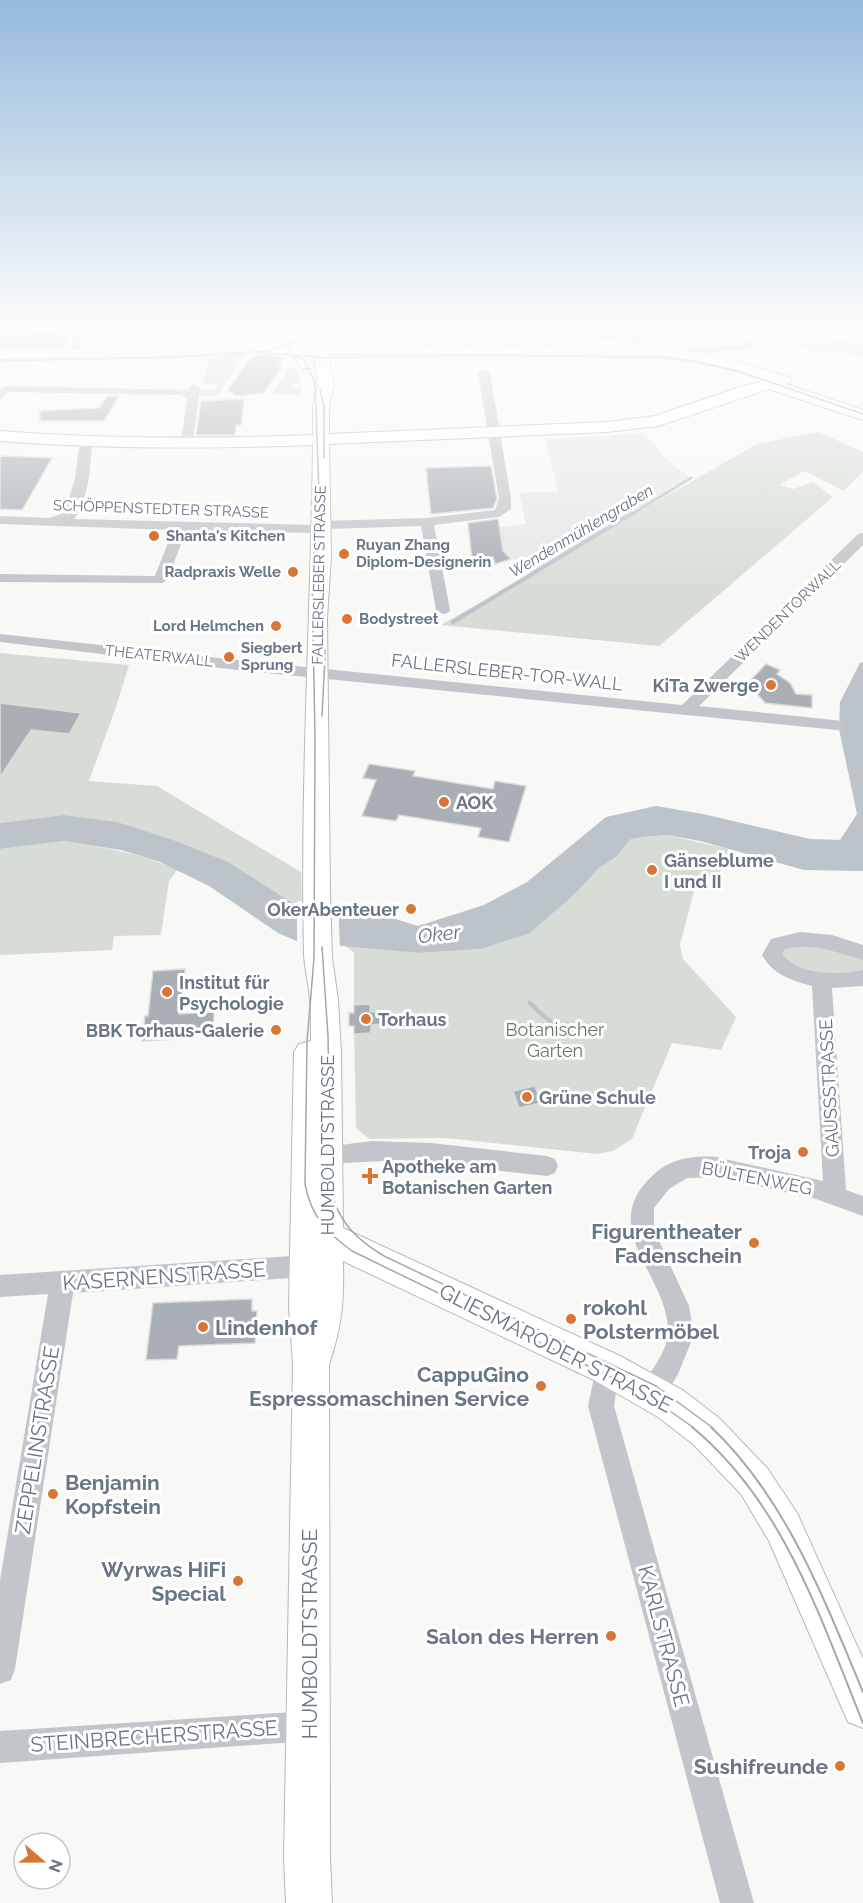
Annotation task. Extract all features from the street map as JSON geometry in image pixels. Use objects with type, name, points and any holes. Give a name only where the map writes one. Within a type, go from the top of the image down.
[{"type":"main road","name":"FALLERSLEBER STRASSE","points":[[317,893],[321,416]]},
{"type":"main road","points":[[0,436],[231,443],[645,423],[675,416]]},
{"type":"main road","name":"HUMBOLDTSTRASSE","points":[[309,1903],[311,1365],[306,1307],[317,1249],[318,1157],[309,1044],[318,958],[317,893]]},
{"type":"main road","name":"GLIESMARODER STRASSE","points":[[317,1249],[607,1368],[652,1393],[706,1431],[754,1481],[783,1527],[863,1707]]},
{"type":"street","points":[[187,442],[191,416]]},
{"type":"street","points":[[490,416],[493,432]]},
{"type":"street","name":"SCHÖPPENSTEDTER STRASSE","points":[[0,520],[181,527],[320,527],[428,522],[499,513],[504,508],[505,499],[493,432]]},
{"type":"street","points":[[44,522],[70,515],[82,476],[86,440]]},
{"type":"street","points":[[428,522],[442,609]]},
{"type":"street","points":[[0,578],[158,580],[161,578],[181,527]]},
{"type":"street","name":"WENDENTORWALL","points":[[686,710],[863,537]]},
{"type":"street","name":"THEATERWALL","points":[[0,638],[318,672]]},
{"type":"street","name":"FALLERSLEBER-TOR-WALL","points":[[318,672],[837,725]]},
{"type":"street","points":[[863,954],[840,944],[819,940],[795,940],[775,947],[772,955],[778,964],[794,972],[822,980],[843,981],[863,978]]},
{"type":"street","name":"GAUSSSTRASSE","points":[[822,980],[835,1196]]},
{"type":"street","points":[[318,1157],[406,1152],[547,1166]]},
{"type":"street","name":"BÜLTENWEG","points":[[652,1393],[681,1335],[674,1303],[644,1233],[641,1218],[644,1206],[656,1187],[670,1174],[686,1167],[700,1165],[805,1187],[863,1206]]},
{"type":"street","name":"KASERNENSTRASSE","points":[[0,1286],[62,1282],[317,1249]]},
{"type":"street","name":"ZEPPELINSTRASSE","points":[[0,1669],[62,1282]]},
{"type":"street","name":"KARLSTRASSE","points":[[607,1368],[601,1406],[737,1903]]},
{"type":"street","name":"STEINBRECHERSTRASSE","points":[[0,1747],[309,1726]]},
{"type":"shaded area","points":[[644,433],[668,461],[691,478],[532,574],[503,551],[499,527],[526,524],[519,493],[558,491],[545,439]]},
{"type":"green space","points":[[819,432],[863,452],[863,471],[844,491],[804,471],[779,485],[793,489],[813,482],[833,497],[659,646],[441,625],[757,444]]},
{"type":"green space","points":[[0,653],[129,665],[89,781],[157,786],[301,872],[302,905],[294,904],[63,815],[0,823]]},
{"type":"green space","name":"Botanischer Garten","points":[[667,835],[728,849],[733,865],[696,883],[680,945],[683,959],[736,1017],[721,1050],[672,1043],[632,1139],[613,1151],[597,1154],[446,1138],[369,1139],[356,1128],[354,1026],[349,1026],[349,1013],[354,1012],[354,953],[344,945],[419,953],[481,949],[530,932],[577,892],[599,868],[616,857],[631,839]]},
{"type":"green space","points":[[64,841],[136,855],[177,870],[169,881],[161,935],[114,936],[112,950],[0,955],[0,849]]},
{"type":"green space","points":[[802,943],[863,957],[863,972],[821,975],[786,963],[780,950]]},
{"type":"water","name":"Oker","points":[[863,662],[863,871],[804,870],[700,841],[667,835],[631,839],[616,857],[599,868],[577,892],[530,933],[481,949],[419,953],[299,942],[278,933],[209,886],[160,862],[121,850],[64,841],[0,849],[0,823],[63,815],[117,822],[173,840],[228,862],[294,904],[333,905],[363,909],[418,926],[484,905],[527,882],[606,817],[656,806],[703,814],[810,839],[840,840],[857,814],[839,729],[840,702],[860,663]]},
{"type":"pier","points":[[297,901],[338,902],[340,948],[297,945]]},
{"type":"building","points":[[40,416],[107,416],[104,421],[40,421]]},
{"type":"building","points":[[199,416],[242,416],[241,425],[236,425],[235,435],[196,435]]},
{"type":"building","points":[[0,456],[52,458],[22,510],[0,509]]},
{"type":"building","points":[[491,466],[497,499],[493,508],[431,514],[426,468]]},
{"type":"building","points":[[498,519],[503,551],[511,559],[495,564],[493,557],[472,559],[468,523]]},
{"type":"building","name":"KiTa Zwerge","points":[[766,664],[780,670],[777,674],[790,683],[796,694],[812,695],[812,708],[765,703],[748,683]]},
{"type":"building","points":[[0,703],[81,713],[69,734],[31,730],[0,777]]},
{"type":"building","name":"AOK","points":[[369,764],[415,771],[413,776],[493,789],[495,781],[526,786],[509,842],[478,837],[481,828],[399,815],[396,821],[362,816],[376,780],[363,778]]},
{"type":"building","name":"Institut für Psychologie","points":[[185,969],[179,1014],[214,1012],[213,1034],[178,1035],[177,1039],[142,1041],[145,1016],[148,1016],[153,971]]},
{"type":"building","name":"Torhaus","points":[[370,1004],[370,1012],[382,1011],[383,1024],[371,1025],[371,1033],[354,1034],[354,1026],[349,1026],[349,1013],[354,1013],[354,1005]]},
{"type":"building","name":"Grüne Schule","points":[[535,1086],[541,1103],[519,1108],[513,1091]]},
{"type":"building","name":"Lindenhof","points":[[252,1299],[252,1311],[257,1311],[255,1343],[179,1346],[177,1359],[146,1360],[153,1303]]},
{"type":"waterway","name":"Wendenmühlengraben","points":[[629,516],[691,478]]},
{"type":"waterway","name":"Wendenmühlengraben","points":[[453,622],[631,514]]},
{"type":"waterway","points":[[530,1003],[552,1022],[564,1028],[579,1031]]},
{"type":"tram line","points":[[316,416],[319,492],[312,575],[315,738],[314,958],[307,1042],[305,1184],[311,1205],[327,1230],[352,1251],[621,1382],[694,1428]]},
{"type":"tram line","points":[[324,416],[324,458]]},
{"type":"tram line","points":[[322,716],[325,657],[324,518]]},
{"type":"tram line","points":[[322,947],[328,1036],[331,1189],[343,1220],[357,1236],[384,1256],[656,1386],[713,1428]]},
{"type":"tram line","points":[[692,1427],[724,1457],[751,1490],[775,1526],[814,1603],[863,1723]]},
{"type":"tram line","points":[[711,1427],[761,1485],[782,1518],[818,1586],[863,1692]]},
{"type":"place","name":"Shanta's Kitchen","points":[[154,536]]},
{"type":"place","name":"Ruyan Zhang Diplom-Designerin","points":[[344,554]]},
{"type":"place","name":"Radpraxis Welle","points":[[293,572]]},
{"type":"place","name":"Bodystreet","points":[[347,619]]},
{"type":"place","name":"Lord Helmchen","points":[[276,626]]},
{"type":"place","name":"Siegbert Sprung","points":[[229,657]]},
{"type":"place","name":"KiTa Zwerge","points":[[771,685]]},
{"type":"place","name":"AOK","points":[[444,802]]},
{"type":"place","name":"Gänseblume I und II","points":[[652,870]]},
{"type":"place","name":"OkerAbenteuer","points":[[411,909]]},
{"type":"place","name":"Institut für Psychologie","points":[[167,992]]},
{"type":"place","name":"Torhaus","points":[[366,1019]]},
{"type":"place","name":"BBK Torhaus-Galerie","points":[[276,1030]]},
{"type":"place","name":"Grüne Schule","points":[[527,1097]]},
{"type":"place","name":"Troja","points":[[803,1152]]},
{"type":"place","name":"Apotheke am Botanischen Garten","points":[[370,1176]]},
{"type":"place","name":"Figurentheater Fadenschein","points":[[754,1243]]},
{"type":"place","name":"rokohl Polstermöbel","points":[[571,1319]]},
{"type":"place","name":"Lindenhof","points":[[203,1327]]},
{"type":"place","name":"CappuGino Espressomaschinen Service","points":[[541,1386]]},
{"type":"place","name":"Benjamin Kopfstein","points":[[53,1494]]},
{"type":"place","name":"Wyrwas HiFi Special","points":[[238,1581]]},
{"type":"place","name":"Salon des Herren","points":[[611,1636]]},
{"type":"place","name":"Sushifreunde","points":[[840,1766]]}]
